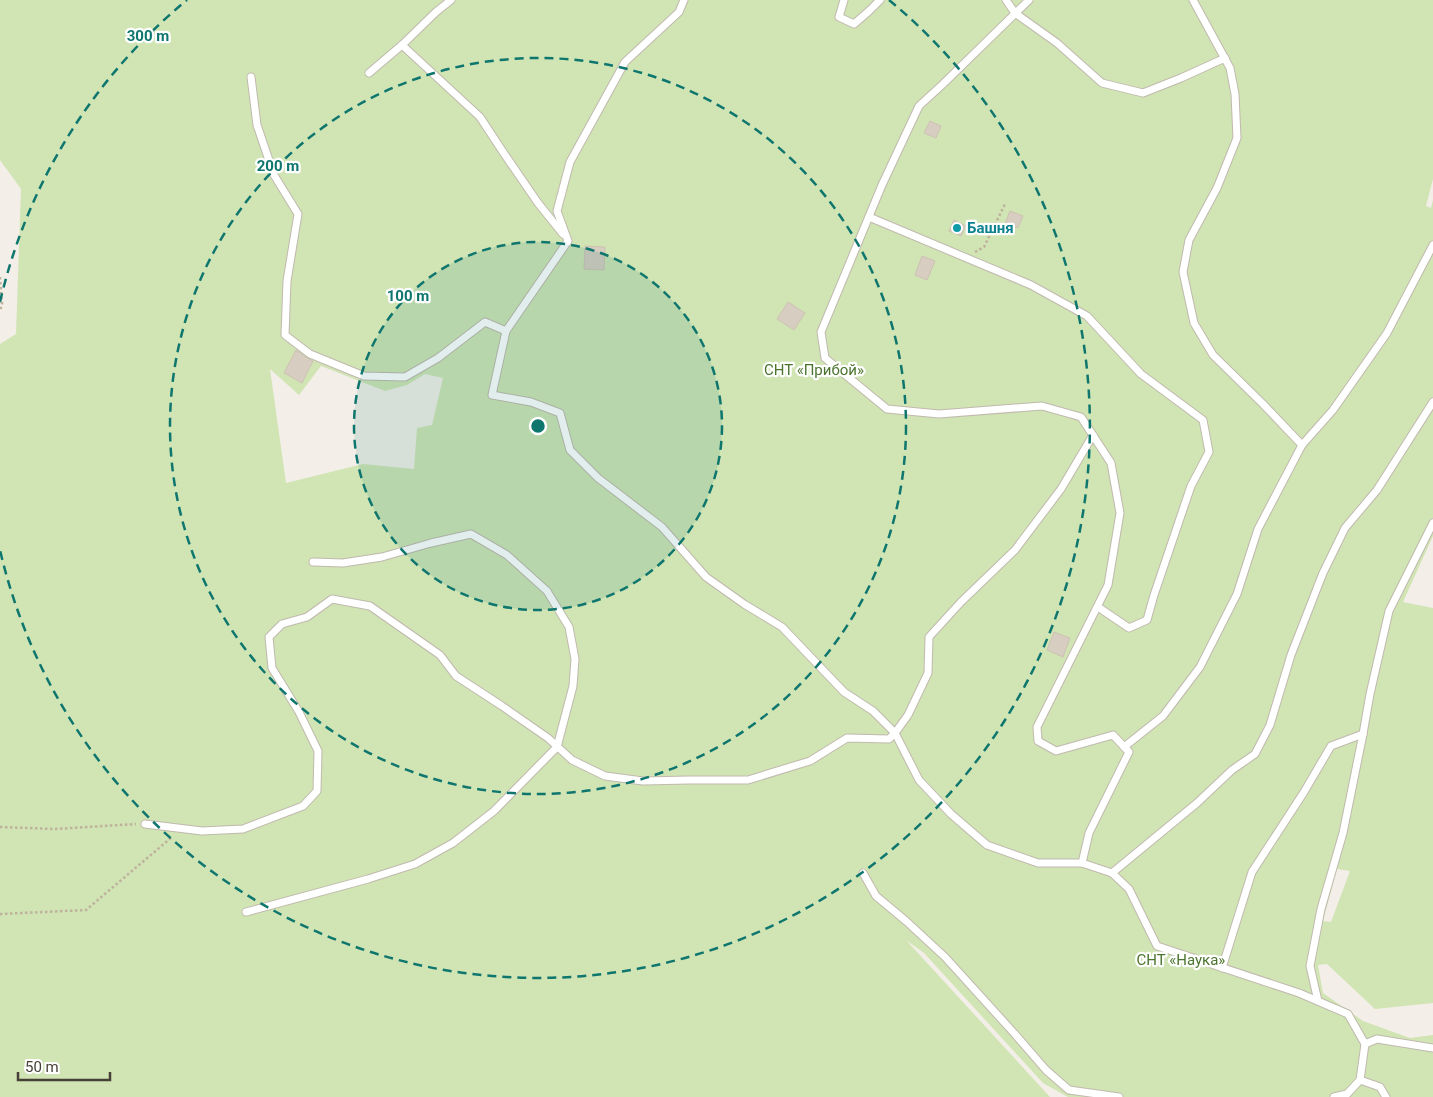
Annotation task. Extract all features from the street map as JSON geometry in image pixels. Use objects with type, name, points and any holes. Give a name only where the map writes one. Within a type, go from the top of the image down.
[{"type":"lane","points":[[369,73],[451,0]]},
{"type":"lane","points":[[568,241],[556,211],[570,162],[625,62],[679,12],[684,0]]},
{"type":"lane","points":[[844,0],[839,17],[854,24],[880,0]]},
{"type":"lane","points":[[1006,0],[1015,13],[1058,43],[1102,83],[1143,93],[1225,58]]},
{"type":"lane","points":[[1028,0],[919,106],[868,217],[821,332],[825,358],[887,409],[939,414],[1042,406],[1081,417],[1111,463],[1120,513],[1108,585],[1037,727],[1038,741],[1056,751],[1113,735],[1129,752],[1089,834],[1082,862]]},
{"type":"lane","points":[[1192,0],[1230,68],[1235,94],[1237,138],[1217,188],[1189,240],[1183,272],[1194,323],[1213,354],[1302,445]]},
{"type":"lane","points":[[402,45],[480,117],[538,202],[568,241]]},
{"type":"lane","points":[[251,77],[257,125],[274,174],[298,214],[287,281],[285,335],[310,354],[364,376],[405,377],[438,358],[485,322],[506,331]]},
{"type":"lane","points":[[868,217],[1031,285],[1087,316],[1141,374],[1203,420],[1209,452],[1191,486],[1147,620],[1128,628],[1098,606]]},
{"type":"lane","points":[[568,241],[506,331],[492,395],[532,402],[560,413],[570,450],[598,478],[662,527],[706,577],[744,604],[782,627],[844,692],[873,711],[895,733],[919,780],[951,814],[988,845],[1038,863],[1082,862],[1112,873],[1129,889],[1157,946],[1299,993],[1348,1014],[1365,1044],[1360,1080],[1347,1094],[1334,1097]]},
{"type":"lane","points":[[1124,747],[1163,716],[1200,667],[1237,594],[1258,529],[1302,445],[1333,410],[1388,333],[1433,245]]},
{"type":"lane","points":[[1112,873],[1197,803],[1232,770],[1255,754],[1270,725],[1292,655],[1323,573],[1345,528],[1377,490],[1433,402]]},
{"type":"lane","points":[[145,824],[202,830],[243,828],[303,806],[317,792],[318,751],[299,712],[272,668],[269,637],[282,624],[307,617],[332,599],[370,606],[440,655],[456,676],[548,738],[572,760],[606,776],[643,781],[748,780],[810,762],[847,738],[888,739],[895,733],[908,715],[928,673],[929,637],[961,602],[1016,550],[1061,489],[1093,435]]},
{"type":"lane","points":[[1318,1001],[1310,966],[1321,909],[1343,833],[1370,694],[1389,610],[1433,523]]},
{"type":"lane","points":[[246,912],[368,879],[415,864],[453,843],[494,812],[557,747],[573,686],[575,659],[569,627],[547,591],[507,555],[471,534],[382,557],[343,563],[313,562]]},
{"type":"lane","points":[[1222,968],[1252,872],[1304,792],[1331,746],[1363,734]]},
{"type":"lane","points":[[863,873],[876,896],[945,957],[1046,1070],[1069,1090],[1120,1097]]},
{"type":"lane","points":[[1365,1044],[1377,1039],[1433,1048]]},
{"type":"lane","points":[[1360,1080],[1380,1087],[1386,1097]]},
{"type":"path","points":[[965,258],[984,247],[1005,204]]},
{"type":"path","points":[[0,277],[2,304],[0,311]]},
{"type":"path","points":[[0,827],[55,829],[145,824]]},
{"type":"path","points":[[0,914],[86,910],[182,828]]},
{"type":"green space","name":"СНТ «Прибой»","points":[[0,0],[1433,0],[1433,179],[1426,206],[1431,208],[1433,200],[1433,536],[1403,602],[1433,608],[1433,1003],[1375,1009],[1327,964],[1318,965],[1323,993],[1363,1021],[1410,1038],[1433,1035],[1433,1097],[1068,1097],[1043,1083],[924,953],[906,940],[1050,1097],[0,1097],[0,344],[16,334],[21,189],[0,160]],"holes":[[[321,366],[385,391],[407,385],[425,374],[443,378],[432,425],[417,428],[414,469],[363,464],[286,483],[270,369],[299,395]],[[1337,869],[1350,871],[1331,922],[1323,921]]]},
{"type":"building","points":[[930,121],[941,126],[936,138],[924,133]]},
{"type":"building","points":[[1010,211],[1023,216],[1018,228],[1005,224]]},
{"type":"building","name":"Башня","points":[[954,220],[966,226],[961,236],[949,231]]},
{"type":"building","points":[[585,246],[605,247],[604,270],[584,269]]},
{"type":"building","points":[[922,256],[935,261],[927,280],[915,275]]},
{"type":"building","points":[[788,302],[805,313],[794,330],[777,319]]},
{"type":"building","points":[[296,350],[313,361],[302,383],[284,373]]},
{"type":"building","points":[[1054,632],[1070,638],[1063,657],[1047,650]]},
{"type":"place","name":"Башня","points":[[957,228]]},
{"type":"park label","name":"СНТ «Наука»","points":[[1181,960]]}]
